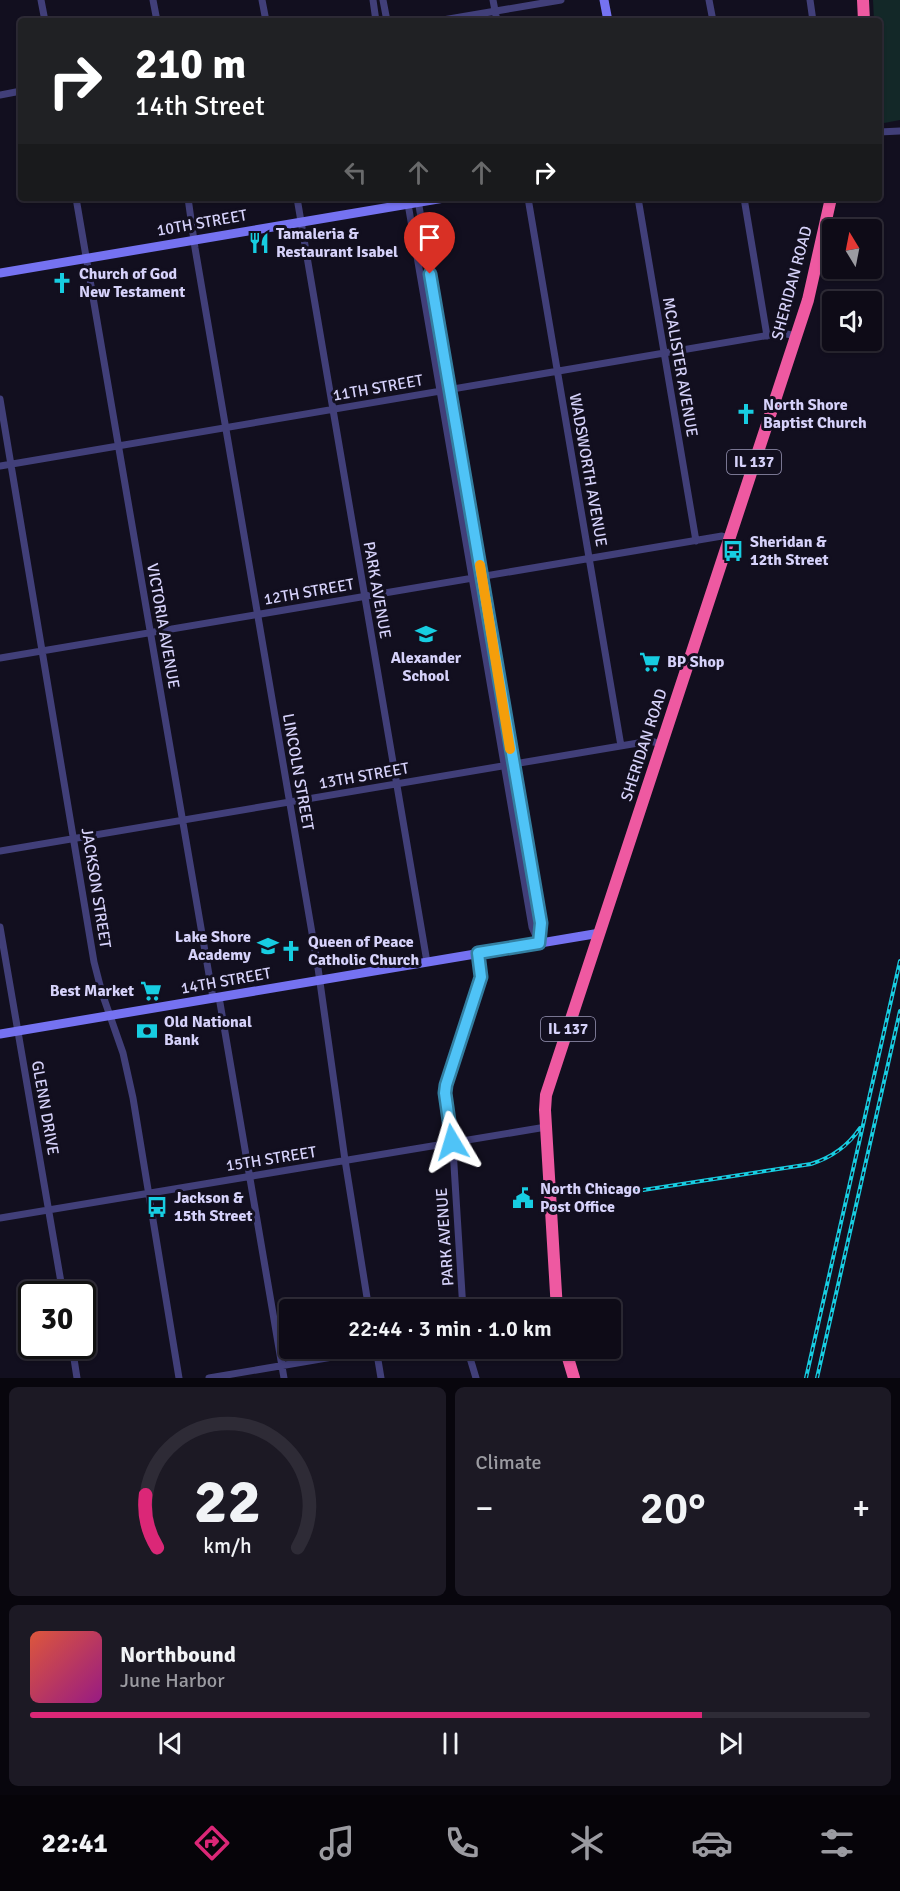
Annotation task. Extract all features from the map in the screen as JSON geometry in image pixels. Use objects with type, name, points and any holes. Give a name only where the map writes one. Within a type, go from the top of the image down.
[{"type":"highway","points":[[863,0],[864,18]]},
{"type":"highway","name":"SHERIDAN ROAD","points":[[555,1299],[546,1095],[808,300],[830,201]]},
{"type":"highway","points":[[568,1359],[574,1378]]},
{"type":"street","points":[[41,0],[44,18]]},
{"type":"street","points":[[153,0],[156,18]]},
{"type":"street","points":[[262,0],[265,18]]},
{"type":"street","points":[[373,0],[376,18]]},
{"type":"street","points":[[383,0],[386,18]]},
{"type":"street","points":[[493,0],[496,18]]},
{"type":"street","points":[[454,18],[561,0]]},
{"type":"street","points":[[604,0],[607,18]]},
{"type":"street","points":[[709,0],[712,18]]},
{"type":"street","points":[[810,0],[813,18]]},
{"type":"street","points":[[0,95],[18,92]]},
{"type":"street","points":[[882,132],[900,130]]},
{"type":"street","name":"VICTORIA AVENUE","points":[[77,201],[182,820],[250,1176],[284,1378]]},
{"type":"street","name":"LINCOLN STREET","points":[[188,201],[320,980],[367,1299]]},
{"type":"street","name":"PARK AVENUE","points":[[298,201],[427,962]]},
{"type":"street","points":[[413,201],[450,389],[541,923],[539,943]]},
{"type":"street","points":[[413,201],[440,391],[532,927],[539,943]]},
{"type":"street","name":"10TH STREET","points":[[0,273],[413,201]]},
{"type":"street","name":"WADSWORTH AVENUE","points":[[529,201],[621,746]]},
{"type":"street","name":"MCALISTER AVENUE","points":[[639,201],[696,541]]},
{"type":"street","points":[[744,201],[767,336]]},
{"type":"street","name":"11TH STREET","points":[[0,466],[782,333],[796,336]]},
{"type":"street","name":"JACKSON STREET","points":[[0,399],[94,963],[125,1061],[179,1378]]},
{"type":"street","name":"12TH STREET","points":[[0,658],[722,536],[729,538]]},
{"type":"street","name":"13TH STREET","points":[[0,851],[650,741],[662,744]]},
{"type":"street","name":"GLENN DRIVE","points":[[0,927],[61,1281]]},
{"type":"street","name":"14TH STREET","points":[[0,1034],[600,933]]},
{"type":"street","name":"PARK AVENUE","points":[[462,1299],[452,1142],[445,1093],[481,977],[478,953]]},
{"type":"street","name":"15TH STREET","points":[[0,1218],[546,1127]]},
{"type":"street","points":[[74,1359],[77,1378]]},
{"type":"street","points":[[209,1378],[320,1359]]},
{"type":"street","points":[[378,1359],[381,1378]]},
{"type":"street","points":[[470,1359],[476,1378]]},
{"type":"green space","points":[[873,0],[900,0],[900,120],[882,123],[882,18],[874,18]]},
{"type":"green space","points":[[415,214],[417,215],[443,380],[441,379]]},
{"type":"green space","points":[[448,401],[476,565],[475,567],[446,402]]},
{"type":"green space","points":[[480,589],[508,753],[506,754],[478,590]]},
{"type":"railway","points":[[806,1378],[900,961]]},
{"type":"railway","points":[[817,1378],[900,1011]]},
{"type":"railway","points":[[624,1193],[811,1164],[839,1150],[860,1128]]},
{"type":"slow traffic","points":[[480,565],[510,749]]},
{"type":"place","name":"Tamaleria & Restaurant Isabel","points":[[259,243]]},
{"type":"place","name":"Church of God New Testament","points":[[62,283]]},
{"type":"place","name":"North Shore Baptist Church","points":[[746,414]]},
{"type":"place","name":"Sheridan & 12th Street","points":[[733,551]]},
{"type":"place","name":"Alexander School","points":[[426,634]]},
{"type":"place","name":"BP Shop","points":[[650,662]]},
{"type":"place","name":"Lake Shore Academy","points":[[268,946]]},
{"type":"place","name":"Queen of Peace Catholic Church","points":[[291,951]]},
{"type":"place","name":"Best Market","points":[[151,991]]},
{"type":"place","name":"Old National Bank","points":[[147,1031]]},
{"type":"place","name":"North Chicago Post Office","points":[[523,1198]]},
{"type":"place","name":"Jackson & 15th Street","points":[[157,1207]]},
{"type":"route","points":[[430,274],[541,923],[539,943],[478,953],[482,973],[446,1085],[445,1093],[452,1142]]}]
